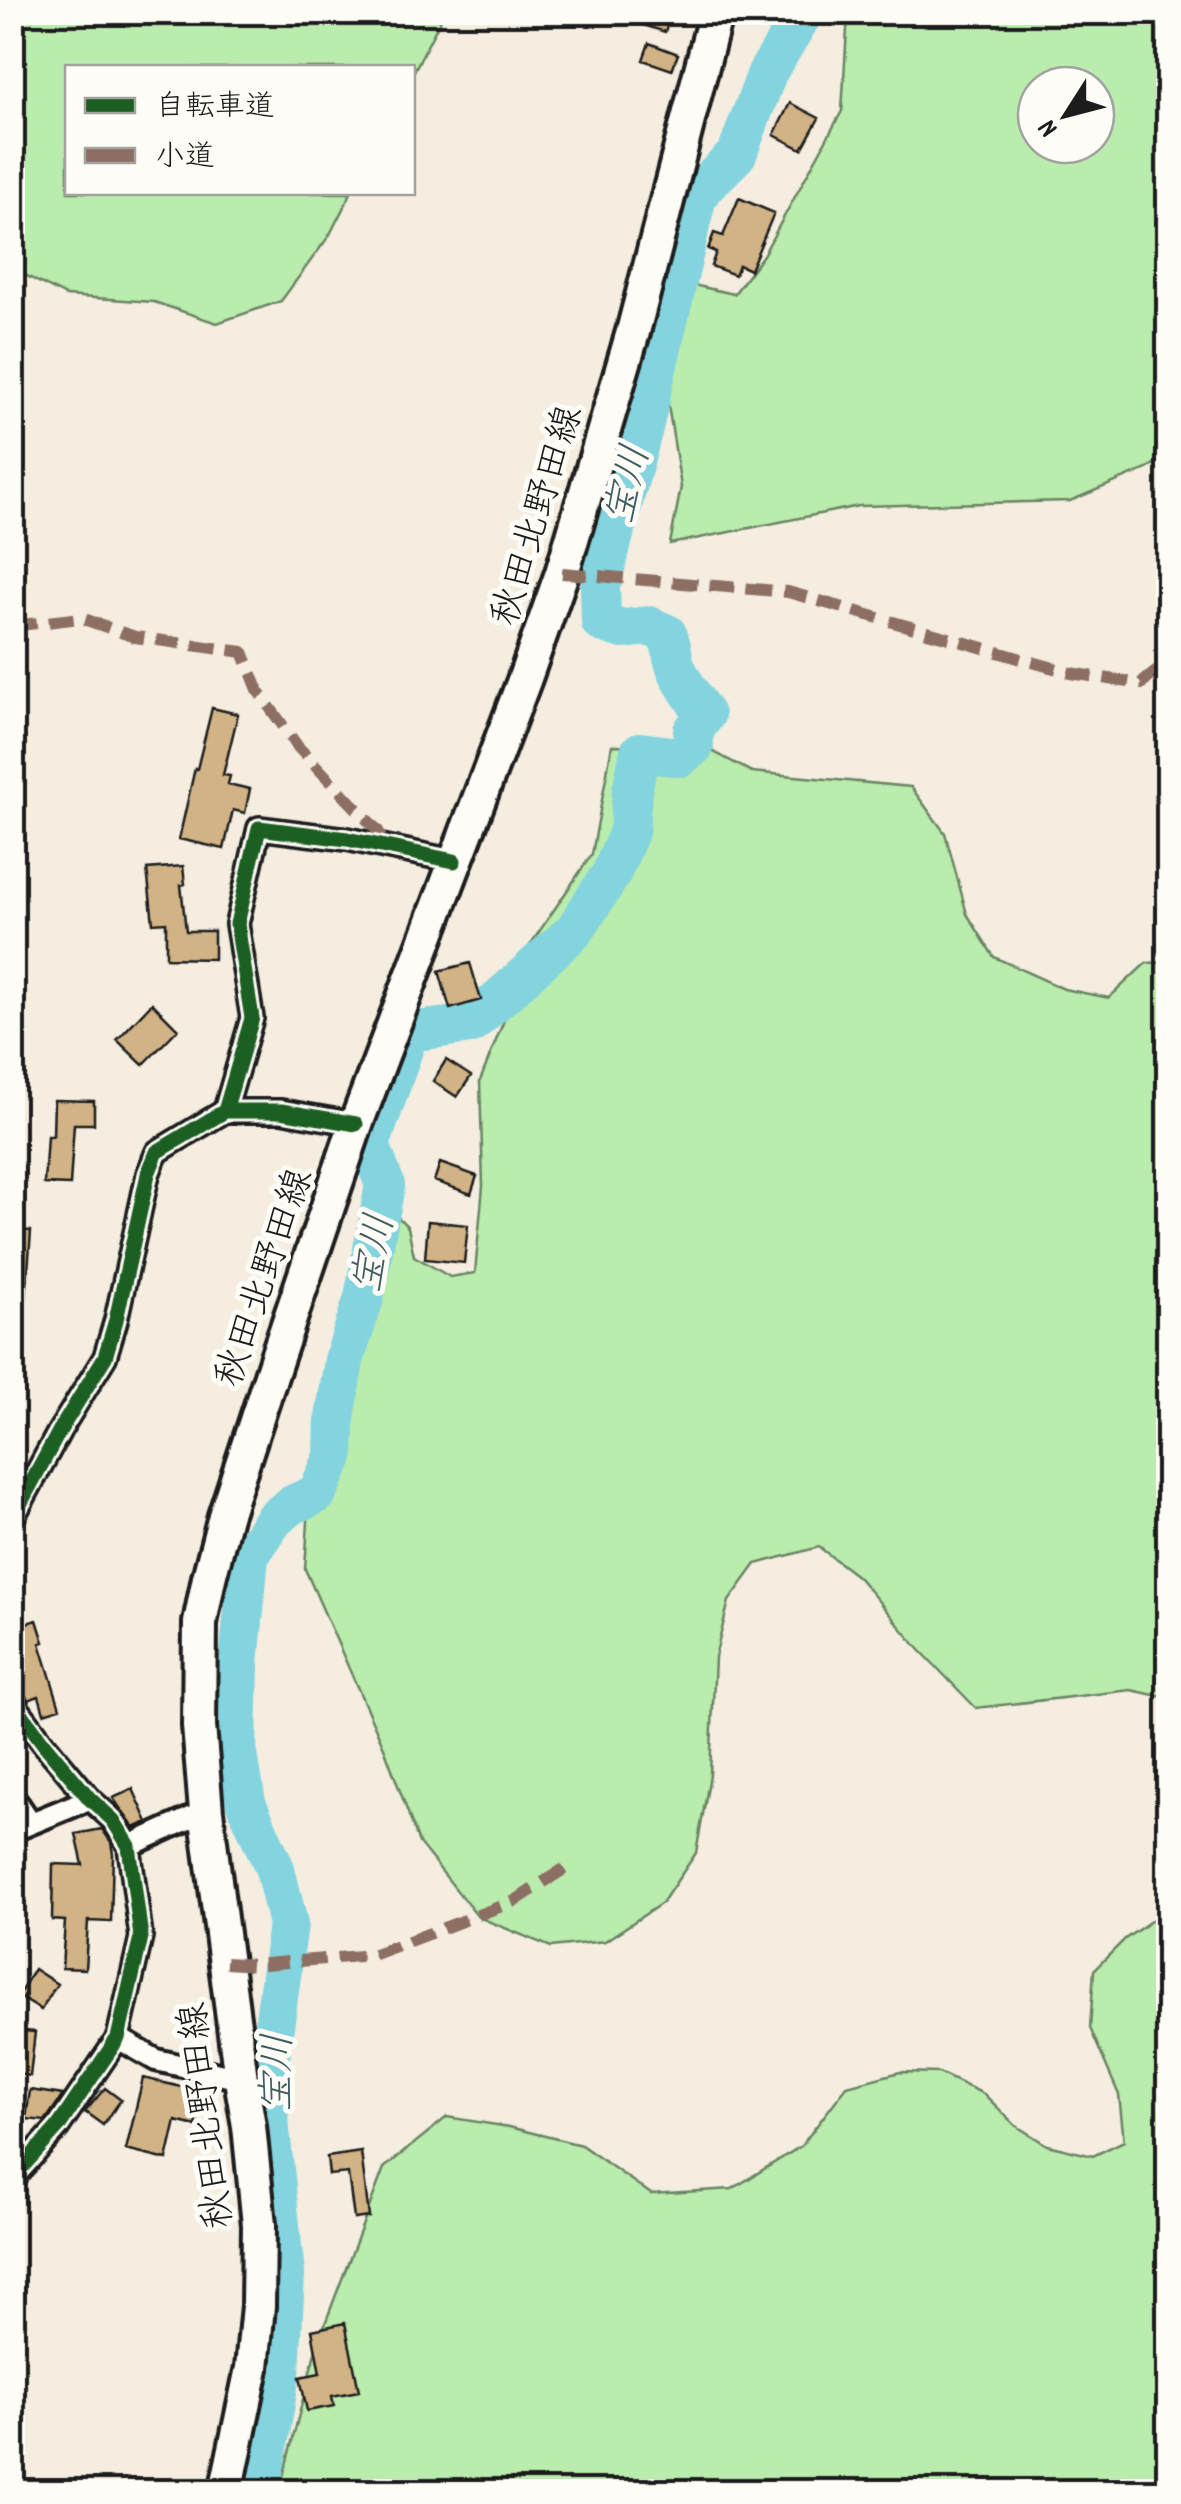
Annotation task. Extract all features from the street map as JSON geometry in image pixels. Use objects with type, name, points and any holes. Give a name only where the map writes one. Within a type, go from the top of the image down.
[{"type":"main road","name":"秋田北野田線","points":[[226,2492],[252,2368],[259,2226],[206,1811],[199,1726],[200,1622],[236,1480],[356,1124],[562,573],[632,332],[716,12]]},
{"type":"street","points":[[225,1111],[252,1018],[237,924],[259,828],[347,839],[454,862]]},
{"type":"street","points":[[12,1518],[105,1356],[148,1174],[157,1152],[225,1111],[281,1111],[356,1124]]},
{"type":"street","points":[[12,1701],[90,1799],[113,1820],[129,1846],[141,1938],[118,2038],[58,2127],[12,2178]]},
{"type":"street","points":[[12,1795],[22,1827],[90,1799]]},
{"type":"street","points":[[129,1846],[206,1811]]},
{"type":"street","points":[[118,2038],[156,2060],[240,2079]]},
{"type":"green space","points":[[13,12],[444,13],[415,69],[415,65],[65,65],[65,195],[350,195],[329,236],[281,301],[217,323],[154,302],[66,296],[13,269]]},
{"type":"green space","points":[[848,13],[1168,13],[1168,454],[1147,469],[1070,501],[859,506],[670,544],[681,487],[664,379],[681,336],[693,285],[734,294],[763,255],[842,111]]},
{"type":"green space","points":[[612,745],[704,747],[752,772],[911,787],[945,833],[967,914],[994,957],[1064,989],[1109,998],[1146,963],[1168,962],[1168,1698],[1131,1690],[976,1708],[858,1577],[819,1547],[756,1564],[729,1601],[715,1657],[710,1775],[696,1853],[662,1903],[605,1941],[551,1947],[478,1917],[419,1843],[385,1750],[305,1569],[310,1490],[331,1394],[363,1295],[370,1217],[393,1212],[408,1227],[414,1256],[450,1277],[475,1273],[483,1186],[480,1081],[528,948],[592,854]]},
{"type":"green space","points":[[1168,1909],[1168,2491],[279,2492],[317,2345],[384,2168],[447,2117],[581,2145],[651,2194],[732,2189],[801,2146],[847,2086],[900,2072],[939,2073],[984,2094],[1015,2125],[1047,2145],[1093,2156],[1124,2141],[1119,2095],[1090,2028],[1094,1970],[1125,1939]]},
{"type":"building","points":[[616,12],[671,12],[665,32],[615,16]]},
{"type":"building","points":[[649,43],[678,54],[672,70],[643,60]]},
{"type":"building","points":[[790,103],[819,118],[802,149],[774,135]]},
{"type":"building","points":[[739,198],[774,213],[750,270],[739,265],[735,275],[711,266],[716,252],[708,249],[714,233],[723,236]]},
{"type":"building","points":[[212,708],[238,714],[223,775],[230,776],[228,784],[250,789],[245,813],[233,810],[224,849],[179,839]]},
{"type":"building","points":[[183,866],[186,931],[214,931],[214,959],[166,958],[166,922],[153,923],[147,869]]},
{"type":"building","points":[[470,963],[481,1000],[450,1009],[439,971]]},
{"type":"building","points":[[152,1003],[178,1029],[143,1065],[117,1040]]},
{"type":"building","points":[[446,1060],[471,1076],[457,1097],[433,1081]]},
{"type":"building","points":[[54,1100],[94,1101],[94,1124],[74,1124],[70,1185],[44,1184],[47,1136],[53,1136]]},
{"type":"building","points":[[440,1163],[477,1176],[471,1194],[434,1181]]},
{"type":"building","points":[[428,1221],[468,1225],[464,1263],[425,1259]]},
{"type":"building","points":[[12,1229],[31,1231],[26,1298],[12,1297]]},
{"type":"building","points":[[37,1620],[60,1708],[44,1713],[39,1696],[28,1700],[14,1667],[23,1664],[12,1627]]},
{"type":"building","points":[[133,1789],[148,1822],[134,1828],[113,1798]]},
{"type":"building","points":[[102,1829],[111,1842],[113,1854],[111,1922],[88,1921],[85,1969],[62,1968],[65,1921],[52,1920],[53,1864],[83,1865],[76,1834]]},
{"type":"building","points":[[34,1969],[57,1984],[41,2010],[18,1996]]},
{"type":"building","points":[[12,2030],[35,2032],[30,2076],[12,2073]]},
{"type":"building","points":[[143,2078],[203,2092],[196,2126],[176,2121],[167,2160],[126,2150]]},
{"type":"building","points":[[105,2088],[121,2100],[103,2125],[85,2112]]},
{"type":"building","points":[[30,2090],[63,2095],[45,2121],[26,2119]]},
{"type":"building","points":[[361,2152],[369,2217],[354,2219],[348,2173],[329,2175],[327,2157]]},
{"type":"building","points":[[345,2323],[359,2391],[332,2396],[334,2406],[307,2411],[300,2377],[320,2373],[312,2330]]},
{"type":"waterway","name":"宝川","points":[[260,2492],[280,2374],[285,2274],[269,2121],[268,2071],[288,1924],[275,1869],[246,1803],[237,1748],[239,1663],[249,1556],[274,1519],[292,1505],[317,1494],[334,1457],[335,1418],[344,1360],[364,1298],[385,1185],[370,1145],[409,1032],[471,1024],[574,931],[611,874],[629,832],[640,752],[680,757],[694,746],[693,731],[705,715],[679,673],[667,634],[649,626],[623,629],[601,622],[600,586],[642,432],[696,200],[737,154],[767,73],[804,12]]},
{"type":"marked path","points":[[562,573],[788,592],[1071,673],[1141,684],[1168,662]]},
{"type":"marked path","points":[[12,626],[81,618],[135,637],[243,652],[259,692],[298,747],[378,831],[385,847]]},
{"type":"marked path","points":[[226,1963],[253,1965],[372,1955],[515,1901],[573,1863]]},
{"type":"cycle path","points":[[225,1111],[252,1018],[237,924],[259,828],[347,839],[454,861]]},
{"type":"cycle path","points":[[12,1519],[105,1357],[148,1174],[157,1152],[225,1111],[281,1111],[356,1124]]},
{"type":"cycle path","points":[[12,1701],[90,1799],[113,1820],[129,1846],[141,1937],[118,2038],[58,2127],[12,2178]]}]
